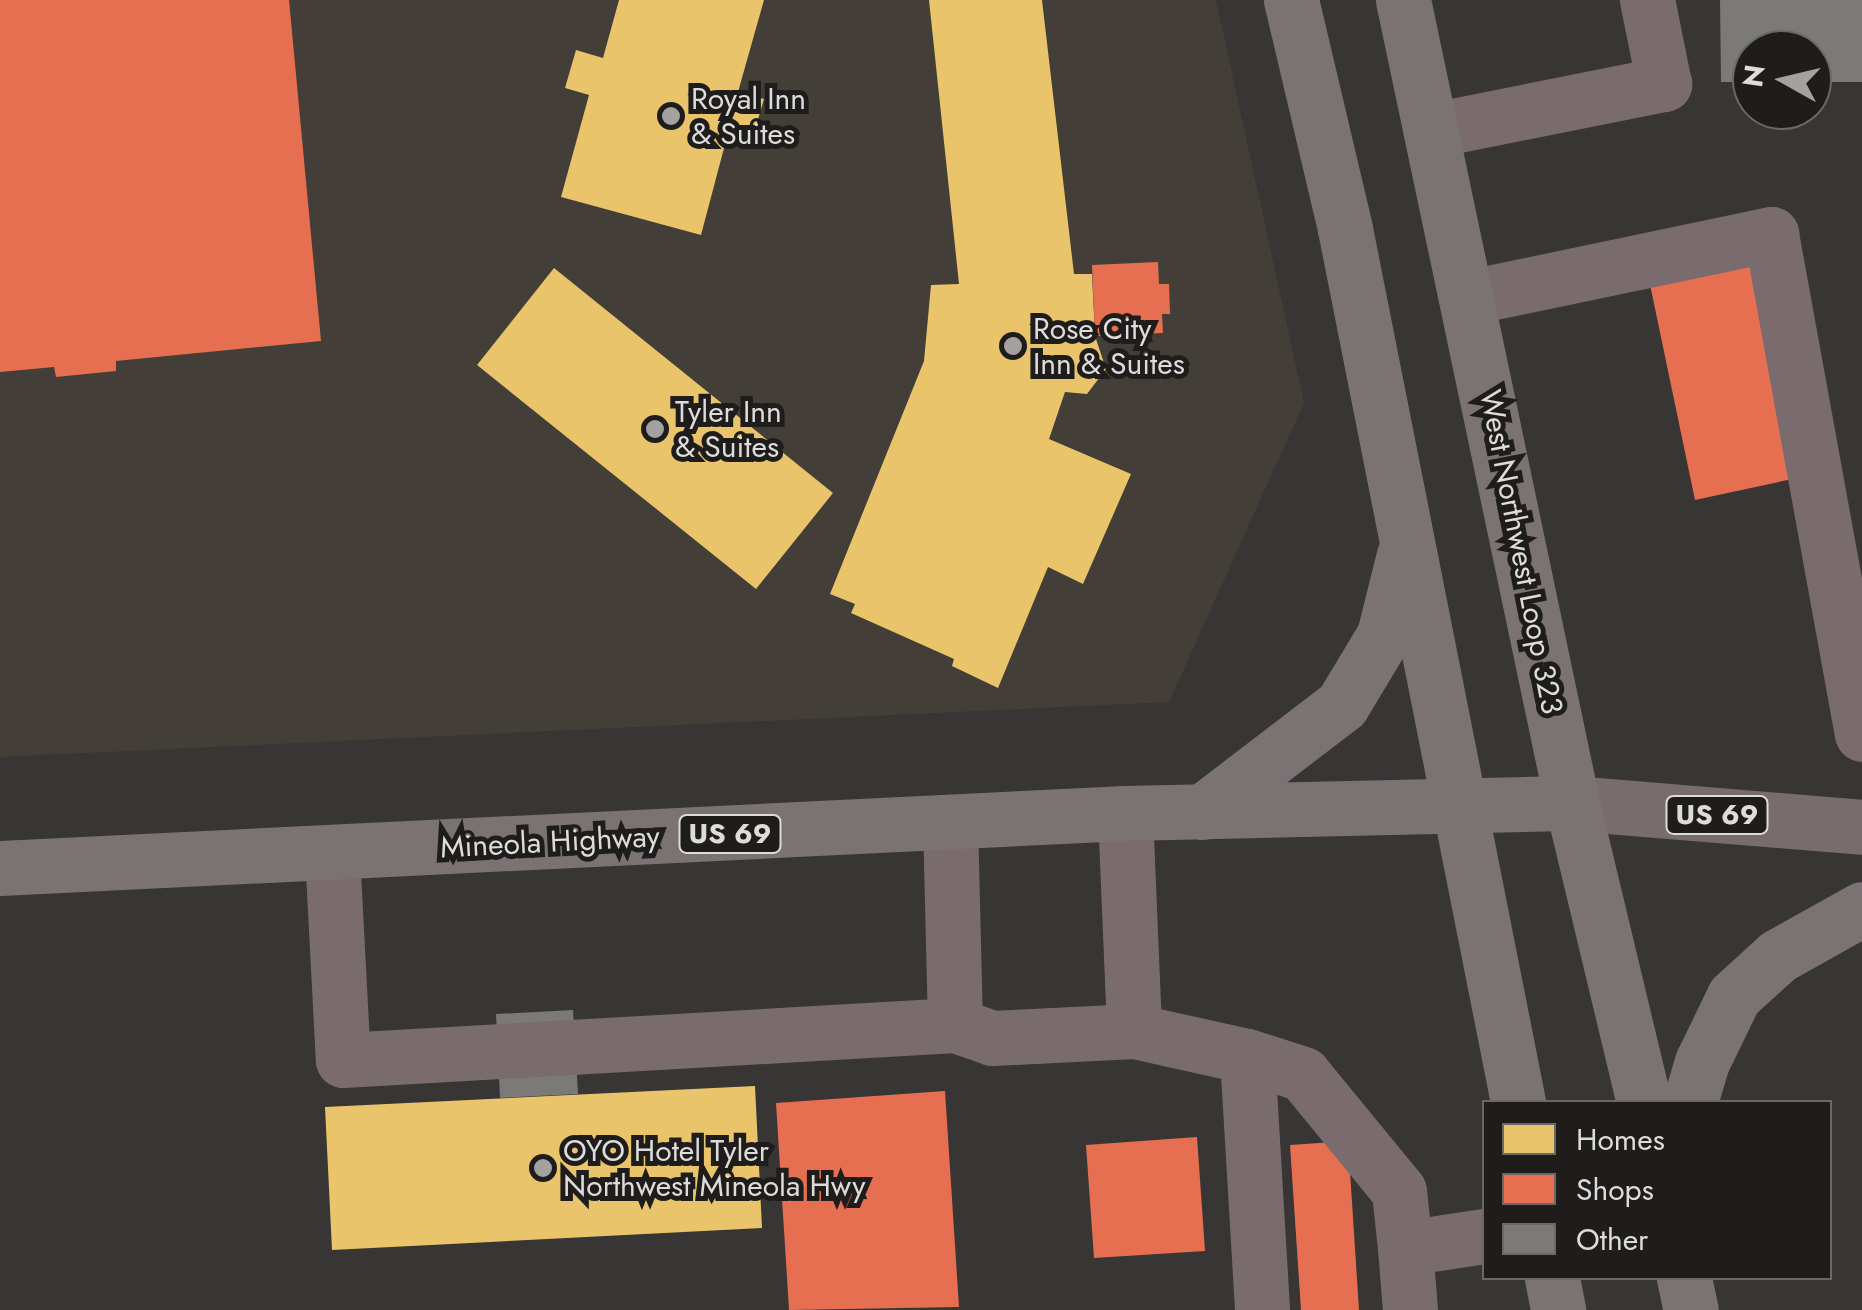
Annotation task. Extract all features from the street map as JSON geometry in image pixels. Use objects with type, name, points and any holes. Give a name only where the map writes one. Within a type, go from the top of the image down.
[{"type":"highway","points":[[1291,0],[1408,538],[1518,1100]]},
{"type":"highway","name":"West Northwest Loop 323","points":[[1403,0],[1470,297],[1572,803],[1644,1100]]},
{"type":"highway","points":[[1202,812],[1342,705],[1384,634],[1408,538]]},
{"type":"highway","name":"US 69","points":[[1459,804],[1572,803]]},
{"type":"highway","name":"Mineola Highway","points":[[0,868],[1125,813],[1459,804]]},
{"type":"highway","points":[[1691,1100],[1702,1062],[1734,996],[1778,956],[1862,910]]},
{"type":"highway","points":[[1552,1280],[1558,1310]]},
{"type":"highway","points":[[1684,1280],[1691,1310]]},
{"type":"main road","name":"US 69","points":[[1572,803],[1862,827]]},
{"type":"lane","points":[[1432,130],[1664,84],[1647,0]]},
{"type":"lane","points":[[1470,297],[1771,234],[1862,734]]},
{"type":"lane","points":[[1125,813],[1134,1032]]},
{"type":"lane","points":[[950,824],[955,1025]]},
{"type":"lane","points":[[332,853],[343,1060],[955,1025],[992,1038],[1134,1032],[1247,1056],[1303,1074],[1399,1191],[1410,1310]]},
{"type":"lane","points":[[1247,1056],[1262,1310]]},
{"type":"lane","points":[[1405,1248],[1482,1236]]},
{"type":"shaded area","points":[[0,0],[1216,0],[1304,403],[1169,702],[0,757]]},
{"type":"building: Homes","name":"Royal Inn & Suites","points":[[619,0],[764,0],[738,92],[764,99],[752,140],[728,133],[701,235],[561,197],[589,95],[565,88],[576,50],[603,58]]},
{"type":"building: Homes","name":"Rose City Inn & Suites","points":[[929,0],[1042,0],[1074,274],[1092,274],[1095,336],[1106,369],[1087,394],[1065,392],[1049,439],[1131,474],[1083,584],[1048,567],[998,688],[952,666],[954,659],[851,613],[855,604],[830,594],[924,361],[931,285],[959,284]]},
{"type":"building: Homes","name":"Tyler Inn & Suites","points":[[554,268],[833,493],[756,589],[477,365]]},
{"type":"building: Homes","name":"OYO Hotel Tyler Northwest Mineola Hwy","points":[[755,1086],[762,1228],[332,1250],[325,1107]]},
{"type":"building: Shops","points":[[0,0],[289,0],[321,341],[116,361],[116,371],[56,377],[54,367],[0,372]]},
{"type":"building: Shops","points":[[1750,253],[1797,478],[1695,500],[1648,275]]},
{"type":"building: Shops","points":[[1158,262],[1159,284],[1169,284],[1170,314],[1162,314],[1163,333],[1095,336],[1092,265]]},
{"type":"building: Shops","points":[[945,1091],[959,1307],[789,1310],[776,1103]]},
{"type":"building: Shops","points":[[1197,1137],[1205,1251],[1094,1258],[1086,1145]]},
{"type":"building: Shops","points":[[1348,1141],[1359,1310],[1301,1310],[1290,1145]]},
{"type":"building: Other","points":[[1720,0],[1862,0],[1862,82],[1832,82],[1832,30],[1732,30],[1732,82],[1721,82]]},
{"type":"building: Other","points":[[573,1010],[578,1094],[500,1098],[496,1014]]},
{"type":"place","name":"Royal Inn & Suites","points":[[671,116]]},
{"type":"place","name":"Rose City Inn & Suites","points":[[1013,346]]},
{"type":"place","name":"Tyler Inn & Suites","points":[[655,429]]},
{"type":"place","name":"OYO Hotel Tyler Northwest Mineola Hwy","points":[[543,1168]]}]
